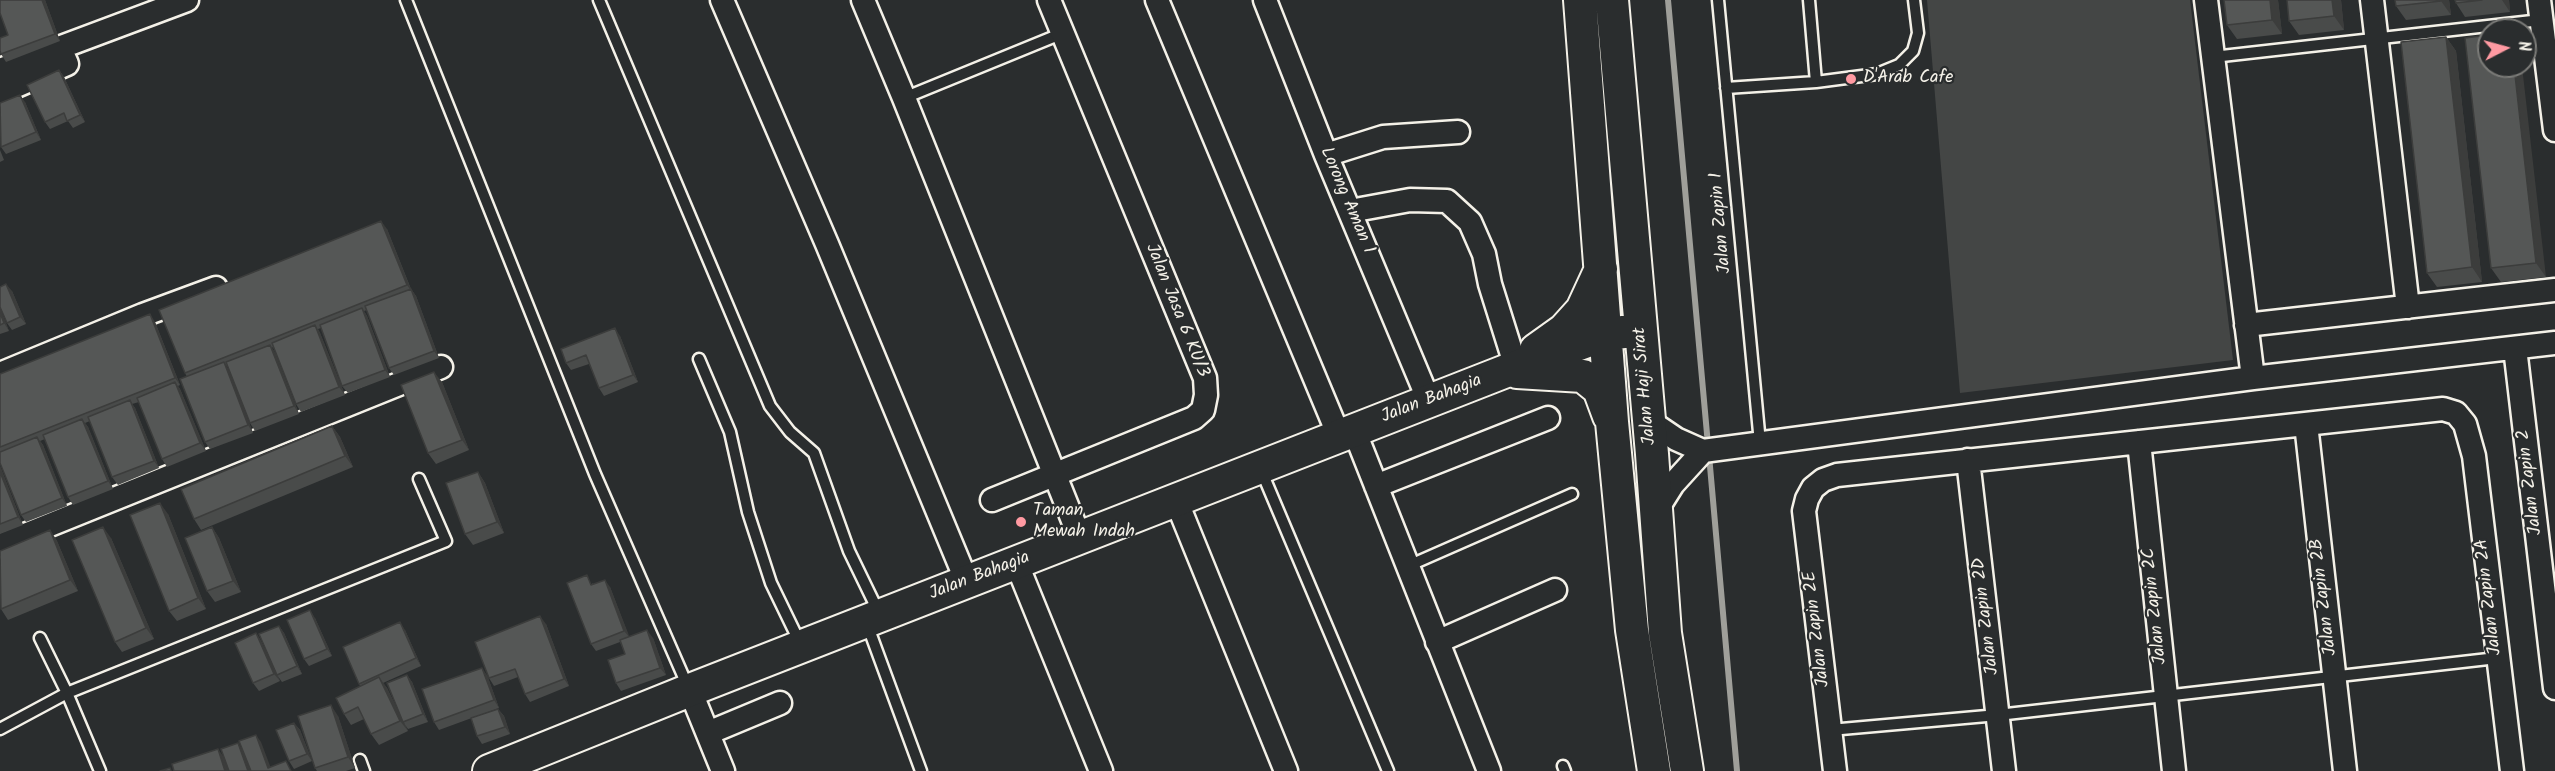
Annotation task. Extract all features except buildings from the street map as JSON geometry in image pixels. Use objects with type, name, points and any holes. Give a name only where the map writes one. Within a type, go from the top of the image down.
[{"type":"main road","name":"Jalan Haji Sirat","points":[[1580,0],[1612,422],[1632,630],[1654,771]]},
{"type":"main road","name":"Jalan Haji Sirat","points":[[1612,0],[1665,633],[1687,771]]},
{"type":"main road","points":[[1510,368],[1564,330],[1582,310],[1602,267]]},
{"type":"main road","name":"Jalan Bahagia","points":[[504,768],[690,690],[1510,368],[1606,334],[1641,330]]},
{"type":"main road","points":[[1510,368],[1583,376],[1599,389],[1612,422]]},
{"type":"street","points":[[0,70],[187,0]]},
{"type":"street","points":[[722,0],[827,244],[967,582]]},
{"type":"street","points":[[862,0],[904,98],[1080,538]]},
{"type":"street","name":"Jalan Jasa 6 KU/3","points":[[992,500],[1194,418],[1203,410],[1206,395],[1205,378],[1049,0]]},
{"type":"street","points":[[1157,0],[1346,433],[1376,486],[1489,771]]},
{"type":"street","name":"Lorong Aman 1","points":[[1265,0],[1326,155],[1429,401]]},
{"type":"street","points":[[2206,0],[2253,378]]},
{"type":"street","points":[[2372,0],[2408,306]]},
{"type":"street","points":[[2540,10],[2555,130]]},
{"type":"street","points":[[0,93],[67,64],[60,48]]},
{"type":"street","points":[[1326,155],[1383,137],[1458,132]]},
{"type":"street","points":[[1350,211],[1410,200],[1447,201],[1470,222],[1484,254],[1510,368]]},
{"type":"street","points":[[0,374],[143,315],[232,283]]},
{"type":"street","points":[[2246,324],[2555,290]]},
{"type":"street","points":[[1648,420],[1676,439],[1704,451],[2253,378],[2555,343]]},
{"type":"street","name":"Jalan Zapin 2","points":[[2515,348],[2555,688]]},
{"type":"street","points":[[0,545],[441,367]]},
{"type":"street","name":"Jalan Zapin 2A","points":[[2306,424],[2443,409],[2456,413],[2465,424],[2474,456],[2512,771]]},
{"type":"street","points":[[1376,486],[1548,418]]},
{"type":"street","points":[[1968,460],[2306,424]]},
{"type":"street","name":"Jalan Zapin 2B","points":[[2306,424],[2344,771]]},
{"type":"street","name":"Jalan Zapin 2C","points":[[2139,442],[2174,771]]},
{"type":"street","points":[[1656,512],[1680,475],[1704,451]]},
{"type":"street","name":"Jalan Zapin 2E","points":[[1834,771],[1804,511],[1807,499],[1813,488],[1823,480],[1837,475],[1968,460]]},
{"type":"street","name":"Jalan Zapin 2D","points":[[1968,460],[2004,771]]},
{"type":"street","points":[[1176,500],[1286,771]]},
{"type":"street","points":[[1016,562],[1101,771]]},
{"type":"street","points":[[1437,642],[1555,590]]},
{"type":"street","points":[[690,690],[723,771]]},
{"type":"street","points":[[708,733],[780,703]]},
{"type":"lane","points":[[406,0],[595,474],[690,690]]},
{"type":"lane","points":[[599,0],[770,406],[789,432],[814,453],[873,618],[921,771]]},
{"type":"lane","name":"Jalan Zapin 1","points":[[1718,0],[1760,443]]},
{"type":"lane","points":[[1809,0],[1816,82]]},
{"type":"lane","points":[[1726,88],[1816,82],[1877,74],[1899,65],[1913,51],[1918,33],[1914,0]]},
{"type":"lane","points":[[2213,57],[2377,38],[2540,10]]},
{"type":"lane","points":[[904,98],[1063,33]]},
{"type":"lane","points":[[699,359],[730,432],[748,512],[771,583],[802,646]]},
{"type":"lane","points":[[1260,467],[1388,771]]},
{"type":"lane","points":[[0,729],[67,693],[446,541],[418,479]]},
{"type":"lane","points":[[1408,566],[1572,494]]},
{"type":"lane","points":[[40,638],[67,693],[100,771]]},
{"type":"lane","points":[[1830,730],[1998,714],[2497,658]]},
{"type":"shaded area","points":[[1927,0],[2190,0],[2233,360],[1960,393]]},
{"type":"waterway","points":[[1668,0],[1708,445]]},
{"type":"waterway","points":[[1709,455],[1737,771]]},
{"type":"place","name":"D'Arab Cafe","points":[[1851,79]]},
{"type":"place","name":"Taman Mewah Indah","points":[[1021,522]]}]
